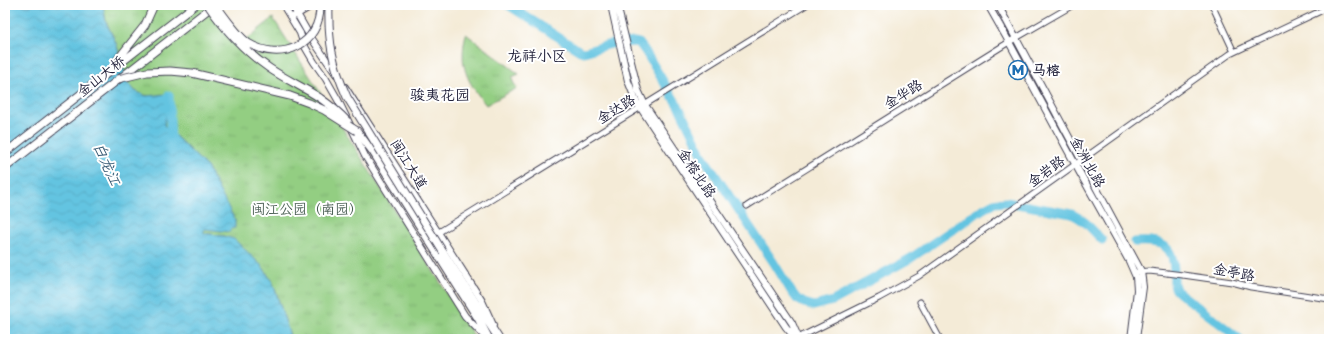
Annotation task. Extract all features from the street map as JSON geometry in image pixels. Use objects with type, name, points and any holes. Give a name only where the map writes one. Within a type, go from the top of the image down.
[{"type":"highway","points":[[109,71],[145,25],[154,5]]},
{"type":"highway","name":"金山大桥","points":[[5,153],[195,5]]},
{"type":"highway","points":[[208,5],[221,24],[249,54],[270,69],[319,97],[336,109],[357,131],[373,152],[499,339]]},
{"type":"highway","points":[[215,5],[227,21],[247,42],[262,50],[280,52],[295,48],[309,39],[316,27],[320,12],[320,5]]},
{"type":"highway","name":"金山大桥","points":[[5,168],[215,5]]},
{"type":"highway","points":[[329,5],[331,52],[338,78],[344,91],[441,253],[479,320],[488,339]]},
{"type":"highway","points":[[118,79],[147,72],[170,70],[192,73],[302,100],[324,110],[357,131]]},
{"type":"main road","points":[[282,5],[300,33],[304,45],[338,100],[365,156],[465,316],[488,339]]},
{"type":"main road","name":"闽江大道","points":[[292,5],[308,33],[370,124],[482,301],[499,339]]},
{"type":"main road","points":[[290,18],[313,5]]},
{"type":"main road","name":"金榕北路","points":[[611,5],[620,32],[632,94],[643,107],[786,327],[797,339]]},
{"type":"main road","name":"金榕北路","points":[[617,5],[620,32]]},
{"type":"main road","name":"金洲北路","points":[[988,5],[1138,272],[1143,286],[1136,339]]},
{"type":"main road","name":"金洲北路","points":[[998,5],[1078,163]]},
{"type":"main road","name":"金洲北路","points":[[1131,339],[1138,286],[1138,272]]},
{"type":"street","name":"金达路","points":[[438,232],[643,107],[806,5]]},
{"type":"street","name":"金华路","points":[[747,206],[1009,42],[1073,5]]},
{"type":"street","points":[[1212,5],[1234,52]]},
{"type":"street","name":"金岩路","points":[[797,339],[913,280],[1234,52],[1329,7]]},
{"type":"street","name":"金亭路","points":[[1138,272],[1183,275],[1329,299]]},
{"type":"street","points":[[920,302],[940,339]]},
{"type":"green space","name":"闽江公园（南园）","points":[[103,5],[215,5],[246,40],[273,18],[476,339],[291,339],[273,283],[262,266],[224,236],[203,233],[212,177],[207,167],[164,125],[170,98],[143,95],[135,91],[128,83],[116,43],[106,22]]},
{"type":"green space","points":[[466,34],[519,74],[512,77],[517,88],[486,105],[469,80],[466,72],[463,55]]},
{"type":"water","name":"白龙江","points":[[5,5],[103,5],[106,22],[116,43],[128,83],[135,91],[146,96],[167,94],[170,97],[164,125],[207,167],[235,220],[235,228],[231,229],[230,232],[204,229],[204,233],[234,239],[262,266],[273,283],[291,339],[5,339]]},
{"type":"waterway","points":[[508,5],[580,51],[584,52],[611,44],[639,43],[680,109],[704,158],[791,291],[797,299],[804,303],[814,306],[833,301],[911,258],[994,203],[1006,202],[1072,214],[1086,223],[1102,240]]},
{"type":"waterway","points":[[169,95],[171,144]]},
{"type":"waterway","points":[[1135,242],[1152,242],[1165,246],[1172,256],[1174,285],[1177,291],[1240,339]]},
{"type":"place","name":"马榕","points":[[1018,70]]},
{"type":"district","name":"龙祥小区","points":[[537,56]]},
{"type":"district","name":"骏夷花园","points":[[440,95]]}]
